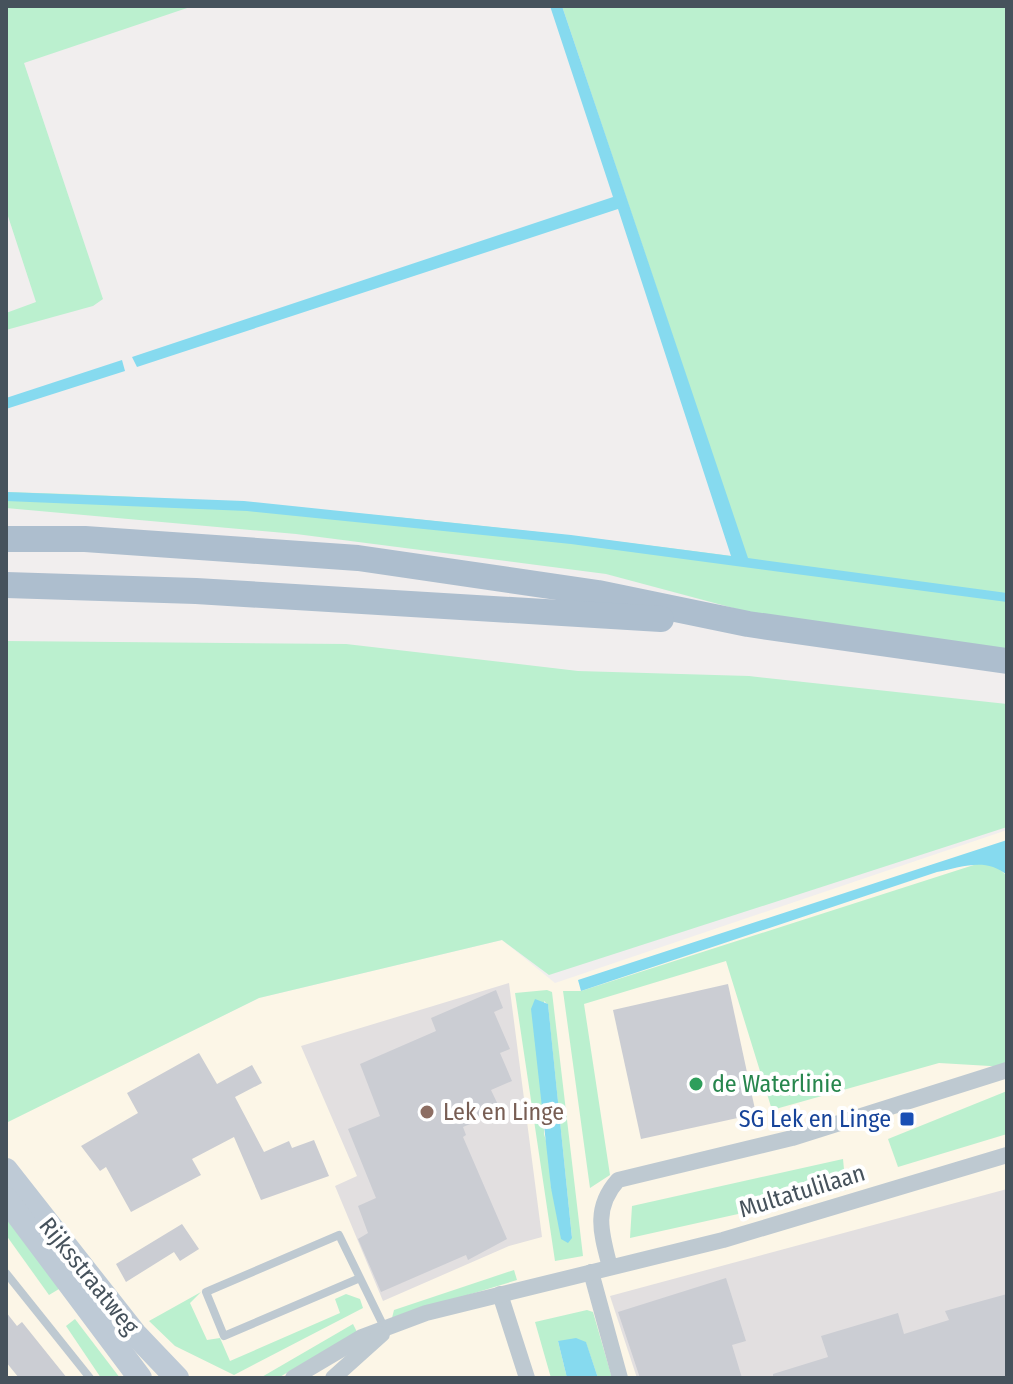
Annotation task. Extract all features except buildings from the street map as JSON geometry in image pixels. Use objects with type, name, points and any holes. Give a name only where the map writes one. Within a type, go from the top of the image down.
[{"type":"main road","points":[[6,539],[85,539],[358,558],[598,593],[748,624],[1007,661]]},
{"type":"main road","points":[[6,585],[196,591],[748,624]]},
{"type":"street","points":[[610,1267],[601,1210],[605,1195],[618,1180],[792,1138],[1007,1070]]},
{"type":"street","name":"Multatulilaan","points":[[293,1378],[362,1337],[426,1313],[723,1240],[1007,1155]]},
{"type":"street","name":"Rijksstraatweg","points":[[8,1185],[140,1378]]},
{"type":"street","name":"Rijksstraatweg","points":[[8,1185],[135,1334],[177,1378]]},
{"type":"street","points":[[591,1272],[620,1378]]},
{"type":"street","points":[[500,1294],[527,1378]]},
{"type":"street","name":"Multatulilaan","points":[[333,1378],[386,1330]]},
{"type":"lane","points":[[360,1278],[224,1336],[206,1292],[339,1235],[386,1330]]},
{"type":"lane","points":[[6,1273],[90,1378]]},
{"type":"shaded area","points":[[1007,830],[1007,1378],[6,1378],[6,1122],[259,998],[502,940],[555,983]]},
{"type":"shaded area","name":"Lek en Linge","points":[[509,983],[542,1237],[509,1246],[383,1301],[335,1186],[357,1176],[301,1046]]},
{"type":"shaded area","points":[[1007,1189],[1007,1378],[637,1378],[610,1296]]},
{"type":"green space","points":[[6,6],[193,6],[24,63],[103,299],[93,306],[6,330],[6,313],[36,302],[6,210]]},
{"type":"green space","points":[[562,6],[1007,6],[1007,650],[774,619],[606,574],[296,534],[6,508],[6,492],[192,500],[378,515],[747,558]]},
{"type":"green space","points":[[6,641],[346,644],[578,671],[749,676],[1007,704],[1007,827],[549,975],[502,940],[259,998],[6,1123]]},
{"type":"green space","points":[[980,863],[997,867],[1007,876],[1007,1067],[939,1063],[772,1110],[726,961],[584,1004],[610,1175],[590,1188],[563,991],[581,991]]},
{"type":"green space","points":[[552,992],[583,1256],[555,1261],[515,993]],"holes":[[[544,1001],[548,1005],[572,1238],[551,1188],[550,1155],[544,1134]]]},
{"type":"green space","points":[[1007,1091],[1007,1134],[898,1167],[888,1139]]},
{"type":"green space","points":[[843,1159],[846,1190],[630,1238],[632,1206]]},
{"type":"green space","points":[[6,1217],[59,1289],[49,1295],[6,1235]]},
{"type":"green space","points":[[514,1270],[517,1280],[392,1318],[394,1310]]},
{"type":"green space","points":[[201,1292],[190,1303],[207,1340],[220,1338],[230,1361],[340,1313],[335,1299],[346,1294],[360,1299],[363,1308],[234,1375],[175,1346],[149,1321]]},
{"type":"green space","points":[[587,1310],[593,1312],[612,1378],[598,1378],[586,1343],[558,1341],[567,1378],[551,1378],[535,1322]]},
{"type":"green space","points":[[75,1319],[120,1378],[101,1378],[66,1326]]},
{"type":"green space","points":[[353,1324],[357,1332],[278,1378],[260,1378]]},
{"type":"water","points":[[550,6],[562,6],[748,558],[1007,593],[1007,602],[571,544],[247,511],[6,501],[6,492],[244,501],[571,535],[731,556],[618,209],[137,367],[132,357],[613,197]]},
{"type":"water","points":[[122,360],[125,371],[6,409],[6,398]]},
{"type":"water","points":[[1007,840],[1007,875],[999,869],[982,865],[937,872],[581,991],[578,980]]},
{"type":"water","points":[[535,999],[548,1004],[572,1238],[568,1243],[561,1239],[551,1188],[531,1009]]},
{"type":"water","points":[[576,1338],[586,1342],[598,1378],[567,1378],[558,1341]]},
{"type":"place","name":"de Waterlinie","points":[[696,1084]]},
{"type":"place","name":"Lek en Linge","points":[[427,1112]]},
{"type":"place","name":"SG Lek en Linge","points":[[907,1119]]}]
